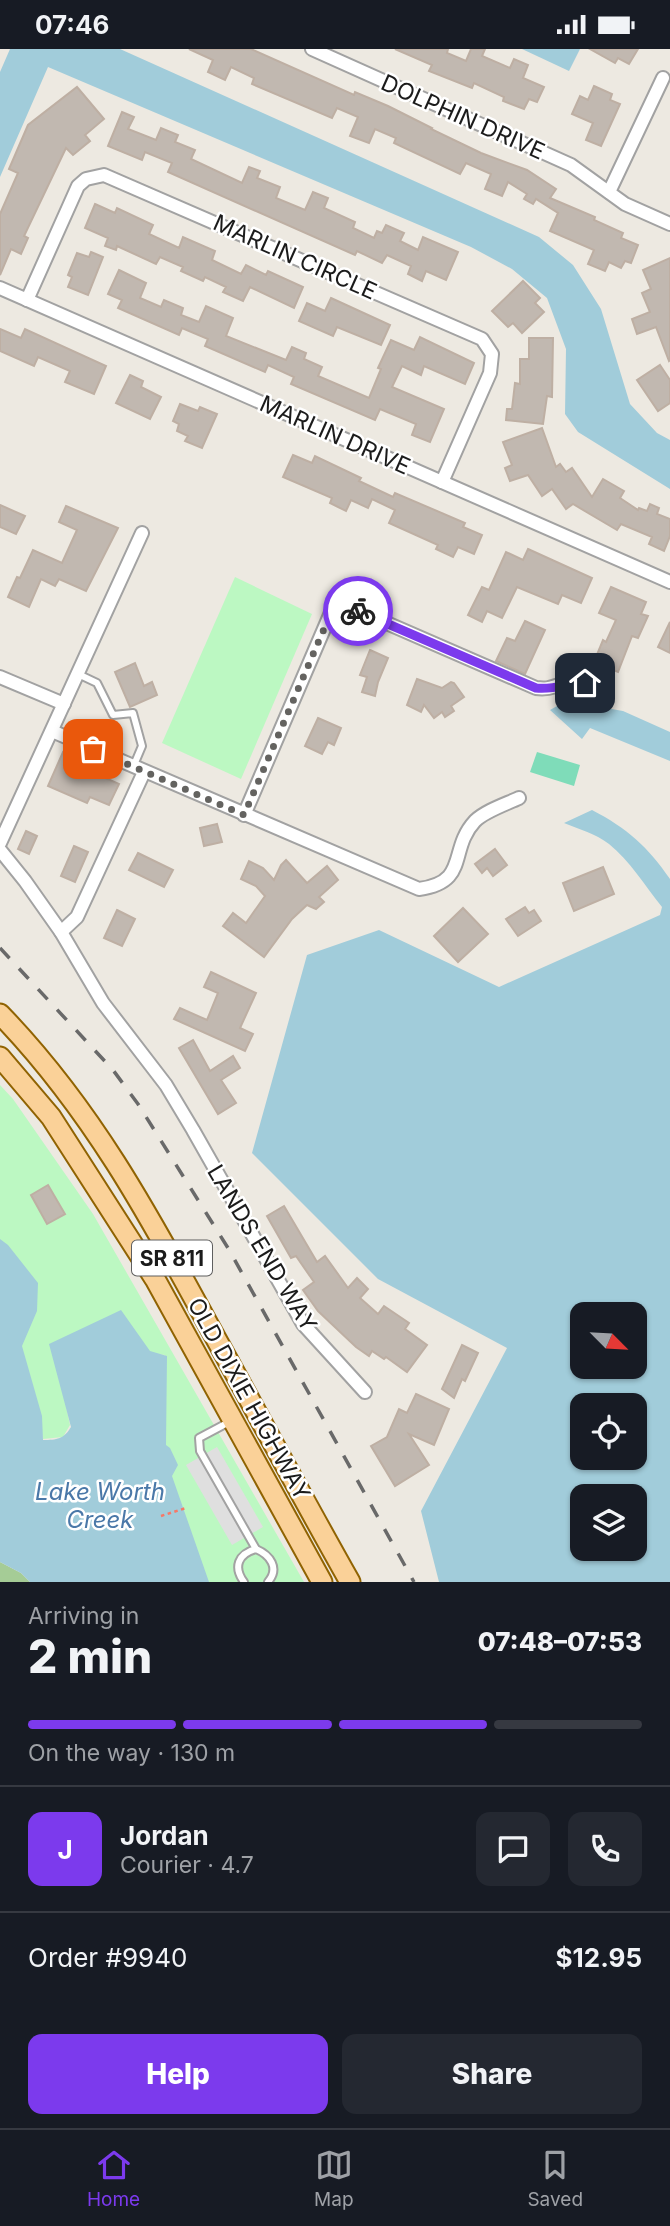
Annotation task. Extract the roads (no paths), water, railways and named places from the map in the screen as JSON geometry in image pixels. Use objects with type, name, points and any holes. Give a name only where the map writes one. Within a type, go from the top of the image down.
[{"type":"main road","name":"OLD DIXIE HIGHWAY","points":[[0,1014],[32,1047],[74,1099],[109,1150],[174,1261],[350,1582]]},
{"type":"main road","name":"OLD DIXIE HIGHWAY","points":[[0,1058],[51,1117],[155,1279],[321,1582]]},
{"type":"street","name":"DOLPHIN DRIVE","points":[[312,49],[571,165],[625,204],[670,224]]},
{"type":"street","points":[[609,192],[663,78]]},
{"type":"street","name":"MARLIN CIRCLE","points":[[27,300],[78,186],[86,179],[104,175],[457,327],[482,339],[492,354],[493,364],[442,482]]},
{"type":"street","name":"MARLIN DRIVE","points":[[0,288],[670,582]]},
{"type":"street","points":[[0,843],[142,533]]},
{"type":"street","points":[[244,815],[336,601],[536,688],[552,690],[560,685],[585,683],[604,689]]},
{"type":"street","points":[[0,677],[64,705]]},
{"type":"street","points":[[52,731],[419,889],[438,887],[451,877],[467,834],[476,820],[519,798]]},
{"type":"street","points":[[61,932],[77,917],[139,769]]},
{"type":"street","name":"LANDS END WAY","points":[[0,851],[61,932],[103,1003],[166,1085],[303,1324],[365,1392]]},
{"type":"lane","points":[[78,674],[97,683],[113,715],[133,713],[142,746],[139,769]]},
{"type":"lane","points":[[233,1420],[199,1438],[200,1451],[256,1549],[267,1554],[272,1561],[274,1570],[268,1582]]},
{"type":"lane","points":[[244,1582],[238,1573],[238,1562],[245,1552],[246,1532]]},
{"type":"lane","points":[[245,1552],[256,1549]]},
{"type":"water","points":[[10,49],[120,49],[539,237],[573,265],[601,309],[630,404],[657,433],[670,440],[670,489],[578,432],[565,414],[566,349],[547,298],[512,269],[471,247],[48,67],[0,177],[0,72]]},
{"type":"water","points":[[522,49],[580,49],[569,71]]},
{"type":"water","points":[[566,701],[623,711],[670,732],[670,761],[590,728],[582,739],[550,710]]},
{"type":"water","points":[[592,810],[636,839],[670,879],[670,1582],[439,1582],[421,1511],[507,1348],[378,1279],[252,1153],[307,955],[379,930],[499,987],[660,915],[662,907],[631,866],[609,844],[564,823]]},
{"type":"water","name":"Lake Worth Creek","points":[[0,1239],[8,1245],[38,1283],[37,1311],[22,1346],[42,1416],[43,1440],[60,1438],[71,1427],[49,1344],[121,1310],[150,1351],[167,1356],[166,1445],[178,1465],[172,1476],[209,1582],[30,1582],[21,1573],[0,1562]]},
{"type":"railway","points":[[0,948],[113,1070],[138,1104],[228,1248],[414,1582]]}]
